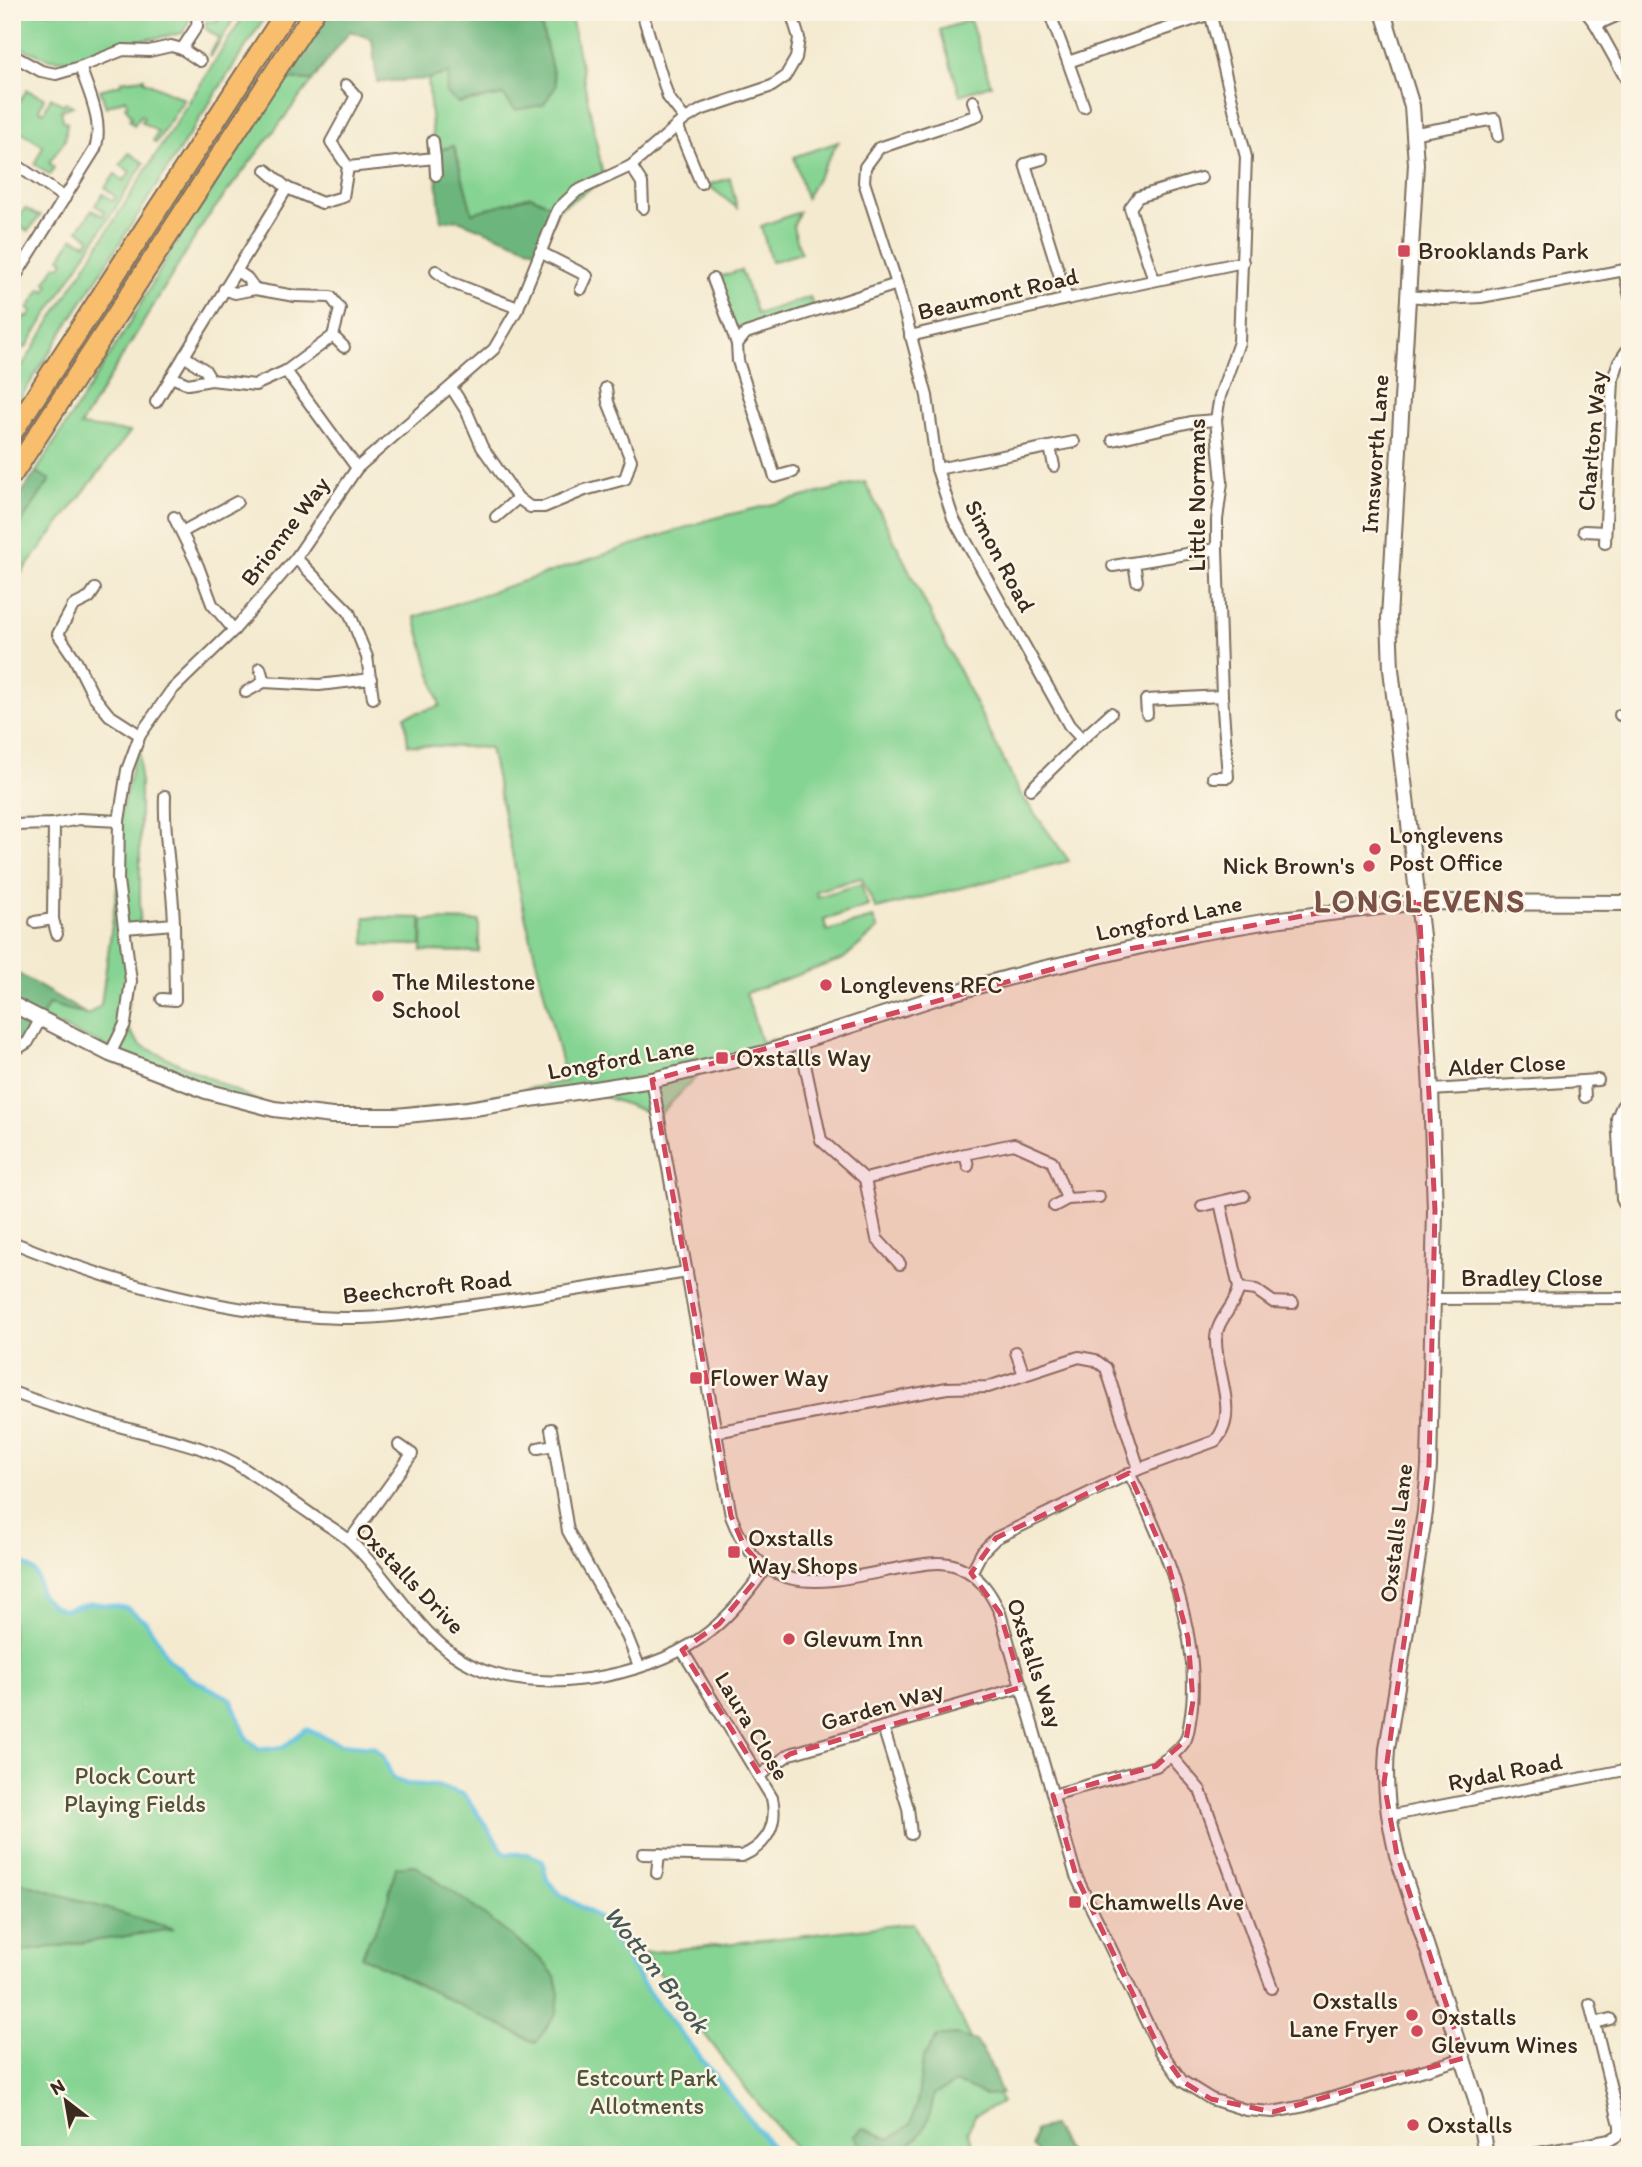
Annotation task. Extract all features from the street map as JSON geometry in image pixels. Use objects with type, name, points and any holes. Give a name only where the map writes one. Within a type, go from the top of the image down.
[{"type":"highway","points":[[12,433],[286,12]]},
{"type":"highway","points":[[12,475],[314,12]]},
{"type":"street","points":[[182,49],[197,26],[198,12]]},
{"type":"street","points":[[642,12],[668,97],[681,122],[701,183]]},
{"type":"street","points":[[792,15],[807,12]]},
{"type":"street","name":"Innsworth Lane","points":[[1383,12],[1412,106],[1416,133],[1389,618],[1391,669],[1419,902]]},
{"type":"street","points":[[1586,12],[1630,86]]},
{"type":"street","points":[[1596,25],[1625,12]]},
{"type":"street","points":[[1068,62],[1210,13]]},
{"type":"street","name":"Little Normans","points":[[1210,13],[1246,157],[1240,342],[1220,396],[1216,421],[1222,482],[1217,520],[1217,549],[1222,696],[1228,776]]},
{"type":"street","name":"Brionne Way","points":[[110,1054],[125,1024],[131,981],[118,881],[119,821],[127,770],[140,735],[171,691],[234,630],[296,558],[357,468],[494,349],[518,308],[558,209],[577,191],[631,166],[681,122],[704,109],[772,86],[785,77],[796,58],[799,38],[792,15]]},
{"type":"street","points":[[1052,17],[1084,107]]},
{"type":"street","points":[[12,55],[41,71],[56,74],[123,50],[149,51],[171,46],[182,49],[200,61]]},
{"type":"street","points":[[12,282],[98,140],[99,132],[90,94],[80,67]]},
{"type":"street","points":[[266,170],[287,188],[322,204],[343,197],[348,167],[331,142],[356,96],[346,85]]},
{"type":"street","name":"Beaumont Road","points":[[973,101],[978,115],[879,148],[865,167],[864,182],[897,284],[910,336],[1243,262]]},
{"type":"street","points":[[1416,133],[1495,119],[1498,136]]},
{"type":"street","points":[[433,141],[436,175]]},
{"type":"street","points":[[348,167],[435,158]]},
{"type":"street","points":[[1042,159],[1025,164],[1068,299]]},
{"type":"street","points":[[12,162],[65,198]]},
{"type":"street","points":[[631,166],[642,183],[643,208]]},
{"type":"street","points":[[1154,280],[1130,208],[1138,197],[1201,178]]},
{"type":"street","points":[[156,402],[287,188]]},
{"type":"street","points":[[540,252],[587,276],[580,289]]},
{"type":"street","points":[[1407,296],[1445,299],[1481,297],[1627,270],[1630,297]]},
{"type":"street","points":[[237,271],[247,278],[255,289]]},
{"type":"street","points":[[436,271],[450,282],[518,308]]},
{"type":"street","points":[[713,279],[737,344],[738,361],[775,477],[793,471]]},
{"type":"street","points":[[444,293],[450,282]]},
{"type":"street","points":[[737,344],[746,333],[897,284]]},
{"type":"street","points":[[171,377],[188,384],[211,380],[255,385],[286,371],[333,336],[340,309],[331,297],[295,296],[255,289],[235,293],[224,289]]},
{"type":"street","points":[[333,336],[344,346]]},
{"type":"street","name":"Simon Road","points":[[910,336],[927,396],[937,469],[953,518],[1069,725],[1082,739]]},
{"type":"street","name":"Charlton Way","points":[[1584,531],[1605,538],[1613,379],[1618,364],[1630,346]]},
{"type":"street","points":[[184,356],[205,370],[211,380]]},
{"type":"street","points":[[286,371],[357,468]]},
{"type":"street","points":[[451,387],[467,412],[482,447],[518,499],[530,507],[544,508],[585,490],[625,479],[631,460],[608,402],[606,388]]},
{"type":"street","points":[[596,403],[608,402]]},
{"type":"street","points":[[1113,440],[1125,431],[1216,421]]},
{"type":"street","points":[[317,436],[326,426]]},
{"type":"street","points":[[937,469],[1074,442]]},
{"type":"street","points":[[1050,447],[1054,466]]},
{"type":"street","points":[[496,517],[518,499]]},
{"type":"street","points":[[182,532],[227,514],[237,502]]},
{"type":"street","points":[[174,517],[212,604],[234,630]]},
{"type":"street","points":[[1113,566],[1217,549]]},
{"type":"street","points":[[296,558],[349,612],[368,657],[373,698]]},
{"type":"street","points":[[1134,563],[1137,581]]},
{"type":"street","points":[[45,637],[58,634],[73,607],[93,596]]},
{"type":"street","points":[[58,634],[75,659],[93,695],[109,715],[140,735]]},
{"type":"street","points":[[260,668],[264,682]]},
{"type":"street","points":[[246,692],[264,682],[320,685],[371,679]]},
{"type":"street","points":[[1147,714],[1146,701],[1222,696]]},
{"type":"street","points":[[1031,789],[1111,713]]},
{"type":"street","points":[[1213,777],[1241,775]]},
{"type":"street","points":[[165,796],[165,838],[174,890],[175,1000]]},
{"type":"street","points":[[12,825],[54,824],[79,819],[119,821]]},
{"type":"street","points":[[54,824],[53,919],[57,934]]},
{"type":"street","name":"Longford Lane","points":[[12,1004],[110,1054],[228,1097],[274,1109],[332,1116],[396,1116],[468,1109],[652,1080],[765,1053],[942,996],[1118,951],[1281,919],[1419,902],[1630,903]]},
{"type":"street","name":"Oxstalls Lane","points":[[1419,902],[1431,1090],[1435,1210],[1434,1299],[1425,1513],[1387,1749],[1384,1783],[1397,1855],[1464,2058],[1476,2099],[1486,2155]]},
{"type":"street","points":[[35,922],[53,919]]},
{"type":"street","points":[[125,928],[174,924]]},
{"type":"street","points":[[162,999],[188,1000]]},
{"type":"street","points":[[12,1052],[28,1042],[41,1018]]},
{"type":"street","points":[[800,1041],[821,1140],[865,1179],[877,1239],[900,1264]]},
{"type":"street","points":[[652,1080],[731,1516],[744,1546],[765,1569],[797,1580],[820,1582],[928,1563],[956,1566],[971,1573],[982,1552],[996,1538],[1134,1471],[1215,1441],[1224,1429],[1226,1411],[1215,1340],[1218,1327],[1236,1301],[1239,1288],[1220,1202]]},
{"type":"street","name":"Alder Close","points":[[1431,1090],[1598,1080]]},
{"type":"street","name":"Alder Close","points":[[1584,1081],[1585,1097]]},
{"type":"street","points":[[1630,1099],[1622,1106],[1617,1118],[1622,1199],[1630,1215]]},
{"type":"street","points":[[865,1179],[966,1160],[1014,1144],[1056,1157],[1067,1199]]},
{"type":"street","points":[[1202,1206],[1244,1196]]},
{"type":"street","points":[[1055,1206],[1067,1199],[1099,1198]]},
{"type":"street","name":"Beechcroft Road","points":[[12,1242],[71,1264],[194,1300],[275,1312],[342,1318],[407,1314],[558,1294],[687,1272]]},
{"type":"street","points":[[1239,1288],[1256,1290],[1273,1302],[1295,1305]]},
{"type":"street","name":"Bradley Close","points":[[1434,1299],[1630,1298]]},
{"type":"street","points":[[1016,1352],[1024,1375]]},
{"type":"street","points":[[716,1432],[947,1388],[988,1387],[1079,1357],[1096,1360],[1106,1368],[1134,1471],[1168,1563],[1188,1638],[1193,1701],[1186,1740],[1171,1756],[1156,1766],[1053,1795]]},
{"type":"street","name":"Oxstalls Drive","points":[[12,1392],[77,1415],[207,1450],[240,1466],[350,1540],[439,1643],[472,1666],[507,1676],[546,1681],[589,1679],[639,1666],[682,1650],[719,1624],[765,1569]]},
{"type":"street","points":[[551,1429],[568,1531],[627,1636],[639,1666]]},
{"type":"street","points":[[350,1540],[412,1454],[399,1445]]},
{"type":"street","points":[[538,1448],[554,1445]]},
{"type":"street","name":"Oxstalls Way","points":[[971,1573],[990,1593],[1000,1613],[1076,1876],[1160,2050],[1182,2081],[1211,2099],[1246,2110],[1273,2112],[1305,2106],[1464,2058]]},
{"type":"street","name":"Laura Close","points":[[643,1854],[741,1856],[754,1851],[764,1842],[774,1823],[772,1798],[760,1775],[745,1756],[682,1650]]},
{"type":"street","name":"Garden Way","points":[[760,1775],[790,1755],[1022,1687]]},
{"type":"street","points":[[883,1727],[908,1808],[911,1834]]},
{"type":"street","points":[[1171,1756],[1200,1790],[1272,1988]]},
{"type":"street","name":"Rydal Road","points":[[1388,1816],[1630,1769]]},
{"type":"street","points":[[657,1873],[659,1854]]},
{"type":"street","points":[[1252,1973],[1265,1969]]},
{"type":"street","points":[[1528,2155],[1610,2140],[1625,2134],[1620,2125],[1590,2004]]},
{"type":"street","points":[[1595,2023],[1610,2019]]},
{"type":"highlighted area","points":[[1419,902],[1435,1210],[1429,1466],[1384,1783],[1397,1855],[1464,2058],[1273,2112],[1211,2099],[1182,2081],[1160,2050],[1076,1876],[1053,1795],[1156,1766],[1186,1740],[1193,1701],[1188,1638],[1168,1563],[1129,1473],[996,1538],[971,1573],[1000,1613],[1022,1687],[790,1754],[760,1775],[682,1650],[719,1624],[765,1569],[744,1546],[731,1516],[652,1080],[1118,951],[1318,913]]},
{"type":"green space","points":[[12,12],[193,12],[183,33],[121,44],[74,61],[49,59],[12,44]]},
{"type":"green space","points":[[228,12],[238,12],[211,56],[209,55],[219,38],[206,29],[206,21],[218,21],[217,17],[228,16]]},
{"type":"green space","points":[[246,12],[268,12],[12,411],[12,382]]},
{"type":"green space","points":[[329,12],[538,12],[556,86],[543,105],[515,110],[503,95],[458,103],[446,93],[449,73],[428,79],[377,82],[372,39],[350,31],[313,80],[281,79]]},
{"type":"green space","points":[[538,12],[570,12],[604,180],[558,209],[531,196],[472,214],[454,146],[434,151],[428,79],[449,73],[458,103],[556,86]]},
{"type":"green space","points":[[970,20],[991,85],[960,95],[940,30]]},
{"type":"green space","points":[[144,78],[144,81],[184,99],[156,143],[153,141],[158,132],[142,122],[144,117],[141,115],[134,125],[129,119],[132,117],[125,106],[128,104],[125,99],[106,107],[100,90],[121,84],[121,81]]},
{"type":"green space","points":[[281,79],[313,80],[205,221],[80,426],[130,432],[12,585],[12,536],[50,480],[36,472],[130,323],[169,254]]},
{"type":"green space","points":[[12,85],[20,90],[14,100],[18,103],[27,90],[44,98],[39,110],[44,112],[51,97],[63,105],[65,102],[73,106],[61,110],[63,121],[67,122],[65,140],[49,163],[54,167],[50,175],[35,164],[43,146],[12,126]]},
{"type":"green space","points":[[838,142],[806,198],[794,157]]},
{"type":"green space","points":[[454,146],[472,213],[531,196],[558,209],[540,252],[458,220],[441,221],[434,151]]},
{"type":"green space","points":[[129,153],[144,163],[25,349],[12,341],[12,335],[25,316],[28,317],[32,311],[28,309],[41,289],[45,291],[49,285],[45,282],[56,265],[60,267],[64,261],[60,258],[73,238],[86,244],[90,238],[78,230],[92,210],[103,216],[105,212],[95,205],[103,194],[113,201],[116,197],[105,188],[115,174],[124,181],[130,172],[120,165]]},
{"type":"green space","points":[[730,178],[737,208],[708,185]]},
{"type":"green space","points":[[25,208],[41,215],[28,231],[12,223],[12,217],[17,220]]},
{"type":"green space","points":[[799,212],[793,227],[801,253],[771,262],[761,226]]},
{"type":"green space","points":[[741,270],[757,314],[810,297],[815,310],[746,333],[737,344],[713,279]]},
{"type":"green space","points":[[36,472],[50,480],[12,536],[12,507]]},
{"type":"green space","points":[[865,482],[1020,793],[1069,861],[876,909],[861,878],[816,891],[817,897],[861,884],[868,906],[824,920],[827,931],[873,918],[878,929],[843,959],[746,993],[761,1042],[773,1039],[800,1041],[705,1068],[658,1116],[589,1091],[396,1116],[566,1081],[524,911],[490,748],[408,745],[405,716],[440,706],[415,617],[711,519]]},
{"type":"green space","points":[[140,735],[140,927],[125,928],[131,981],[125,1024],[140,1045],[274,1109],[206,1091],[41,1018],[49,1004],[88,1015],[101,1005],[118,881],[119,821]]},
{"type":"green space","points":[[365,917],[421,918],[421,945],[365,944]]},
{"type":"green space","points":[[423,920],[479,921],[479,952],[422,951]]},
{"type":"green space","points":[[12,970],[88,1015],[49,1004],[28,1042],[12,1052]]},
{"type":"green space","points":[[12,1559],[34,1571],[40,1594],[51,1605],[63,1610],[93,1603],[127,1608],[145,1621],[168,1659],[190,1678],[231,1699],[247,1739],[259,1750],[284,1747],[306,1729],[340,1743],[373,1747],[383,1756],[392,1777],[406,1784],[436,1786],[465,1795],[505,1854],[528,1854],[542,1860],[547,1880],[561,1895],[598,1917],[652,1997],[778,2155],[12,2155],[12,1953],[172,1929],[12,1880]]},
{"type":"green space","points":[[414,1865],[542,1960],[555,1976],[559,1994],[557,2012],[536,2043],[361,1956],[385,1910],[396,1867]]},
{"type":"green space","points":[[12,1880],[174,1929],[12,1953]]},
{"type":"green space","points":[[913,1923],[1002,2103],[975,2115],[968,2131],[974,2148],[969,2155],[801,2155],[745,2088],[644,1953]]},
{"type":"green space","points":[[957,2035],[976,2041],[989,2062],[1002,2094],[985,2095],[957,2083],[934,2094],[927,2123],[919,2136],[905,2148],[896,2154],[862,2148],[854,2136],[863,2128],[890,2139],[911,2124],[918,2097],[923,2057],[938,2036]]},
{"type":"green space","points":[[1052,2126],[1070,2155],[1039,2155],[1032,2146],[1035,2130]]},
{"type":"waterway","name":"Wotton Brook","points":[[12,1559],[34,1571],[40,1594],[51,1605],[63,1610],[93,1603],[127,1608],[145,1621],[168,1659],[190,1678],[231,1699],[247,1739],[260,1750],[284,1747],[306,1729],[340,1744],[373,1747],[383,1756],[392,1777],[406,1784],[436,1786],[465,1795],[505,1854],[528,1854],[542,1860],[547,1880],[561,1895],[598,1917],[652,1997],[778,2155]]},
{"type":"place","name":"Brooklands Park","points":[[1404,251]]},
{"type":"place","name":"Longlevens Post Office","points":[[1375,849]]},
{"type":"place","name":"Nick Brown's","points":[[1369,866]]},
{"type":"place","name":"Longlevens RFC","points":[[826,985]]},
{"type":"place","name":"The Milestone School","points":[[378,996]]},
{"type":"place","name":"Oxstalls Way","points":[[722,1058]]},
{"type":"place","name":"Flower Way","points":[[696,1378]]},
{"type":"place","name":"Oxstalls Way Shops","points":[[734,1552]]},
{"type":"place","name":"Glevum Inn","points":[[789,1639]]},
{"type":"place","name":"Chamwells Ave","points":[[1075,1902]]},
{"type":"place","name":"Oxstalls Lane Fryer","points":[[1412,2015]]},
{"type":"place","name":"Oxstalls Glevum Wines","points":[[1417,2031]]},
{"type":"place","name":"Oxstalls","points":[[1413,2125]]},
{"type":"district","name":"LONGLEVENS","points":[[1420,901]]},
{"type":"park label","name":"Plock Court Playing Fields","points":[[135,1790]]},
{"type":"park label","name":"Estcourt Park Allotments","points":[[647,2092]]}]
